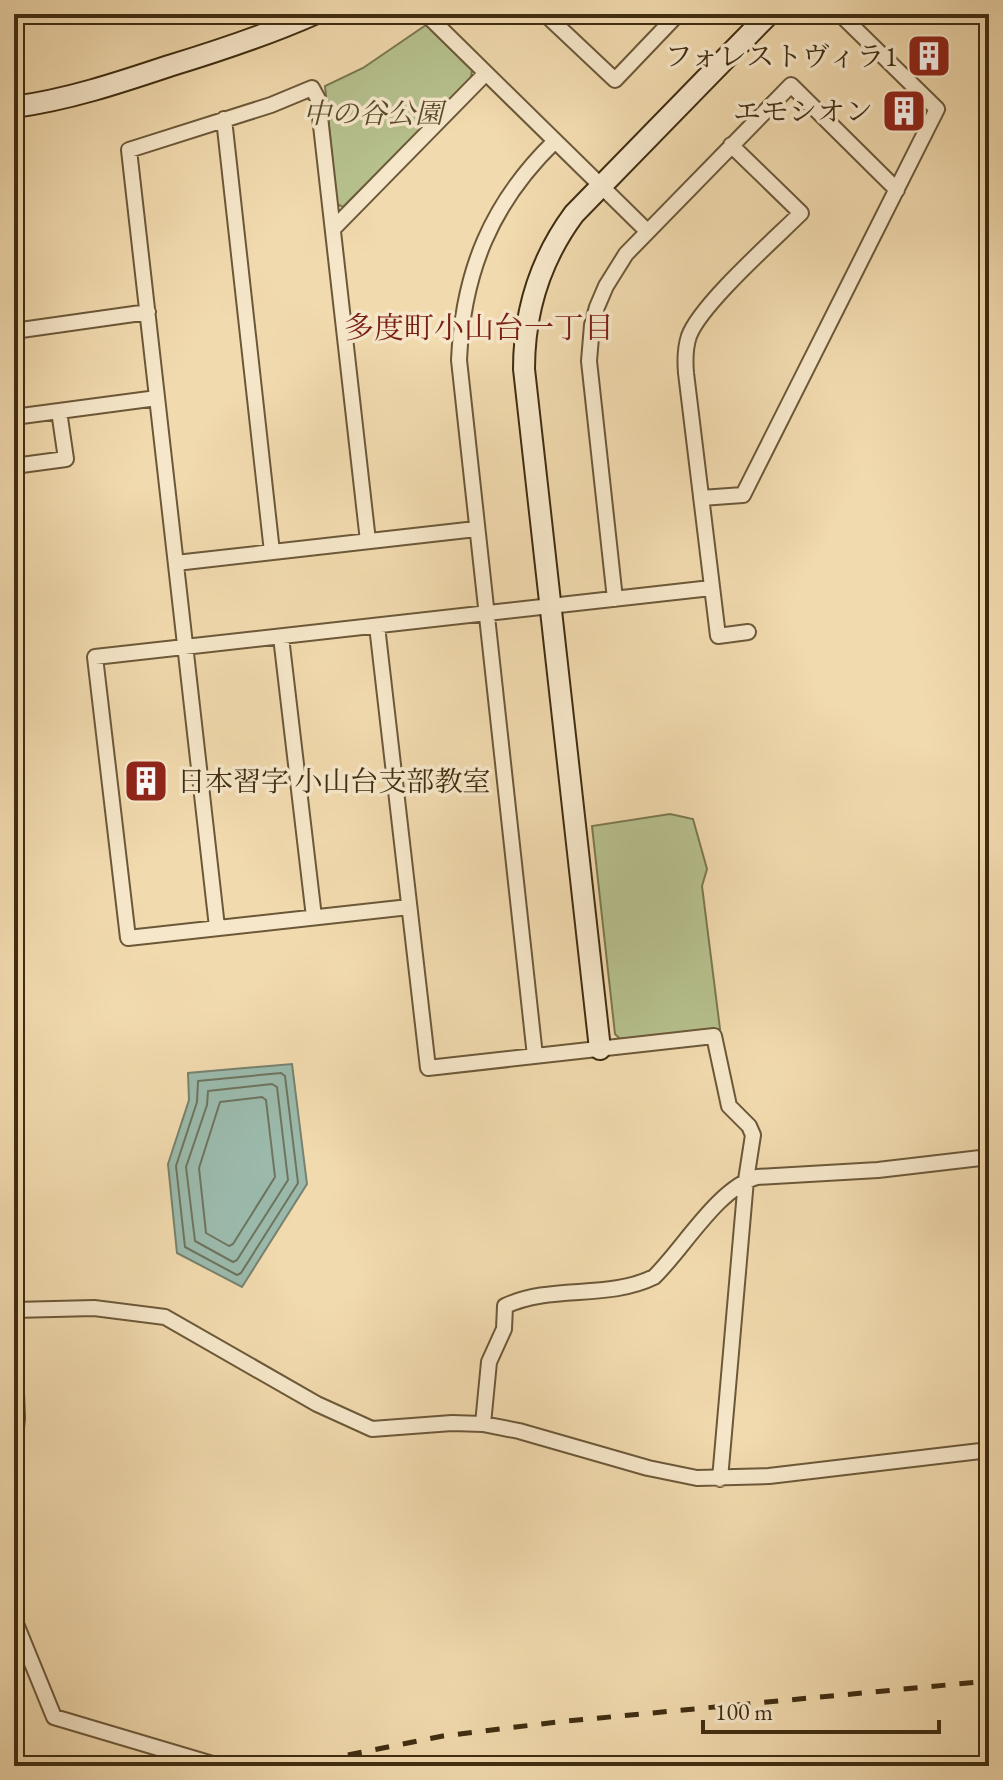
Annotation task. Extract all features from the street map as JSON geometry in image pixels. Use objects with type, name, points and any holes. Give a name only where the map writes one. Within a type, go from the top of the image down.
[{"type":"street","points":[[14,107],[113,85],[247,41],[314,14]]},
{"type":"street","points":[[434,14],[430,18],[647,231]]},
{"type":"street","points":[[549,15],[615,80],[678,14]]},
{"type":"street","points":[[600,1049],[524,369],[525,331],[532,297],[551,249],[574,214],[769,14]]},
{"type":"street","points":[[701,498],[743,495],[937,109],[850,17]]},
{"type":"street","points":[[333,229],[485,74]]},
{"type":"street","points":[[615,599],[590,380],[590,343],[592,325],[606,286],[626,254],[791,85],[897,190]]},
{"type":"street","points":[[217,927],[129,150],[271,105],[312,88],[318,99],[368,541]]},
{"type":"street","points":[[224,119],[272,552]]},
{"type":"street","points":[[535,1056],[459,378],[460,330],[477,257],[497,215],[518,180],[555,141]]},
{"type":"street","points":[[731,145],[801,213],[702,313],[689,337],[686,373],[718,636],[748,632]]},
{"type":"street","points":[[14,331],[148,312]]},
{"type":"street","points":[[14,417],[157,398]]},
{"type":"street","points":[[14,466],[66,459],[59,411]]},
{"type":"street","points":[[176,563],[476,529]]},
{"type":"street","points":[[409,907],[128,938],[95,657],[711,588]]},
{"type":"street","points":[[377,626],[428,1068],[714,1036],[729,1106],[749,1126],[753,1135],[746,1180],[720,1479]]},
{"type":"street","points":[[281,637],[314,917]]},
{"type":"street","points":[[483,1424],[489,1362],[504,1329],[505,1306],[544,1294],[594,1291],[654,1277],[719,1202],[746,1180],[878,1170],[989,1157]]},
{"type":"street","points":[[14,1310],[94,1308],[165,1317],[317,1404],[372,1429],[483,1424],[697,1478],[720,1479],[989,1450]]},
{"type":"street","points":[[14,1343],[17,1418],[14,1447]]},
{"type":"street","points":[[14,1619],[54,1717],[219,1766]]},
{"type":"green space","name":"中の谷公園","points":[[426,25],[439,31],[452,43],[472,70],[471,78],[343,207],[337,204],[325,86],[363,68]]},
{"type":"green space","points":[[670,814],[693,819],[707,869],[702,886],[720,1029],[620,1039],[615,1034],[592,826]]},
{"type":"water","points":[[292,1064],[307,1184],[242,1287],[177,1253],[168,1164],[189,1100],[188,1073]]},
{"type":"railway","points":[[293,1766],[443,1736],[557,1722],[989,1681]]},
{"type":"place","name":"フォレストヴィラ1","points":[[929,56]]},
{"type":"place","name":"エモシオン","points":[[904,111]]},
{"type":"place","name":"日本習字 小山台支部教室","points":[[146,781]]},
{"type":"district","name":"多度町小山台一丁目","points":[[479,328]]}]
